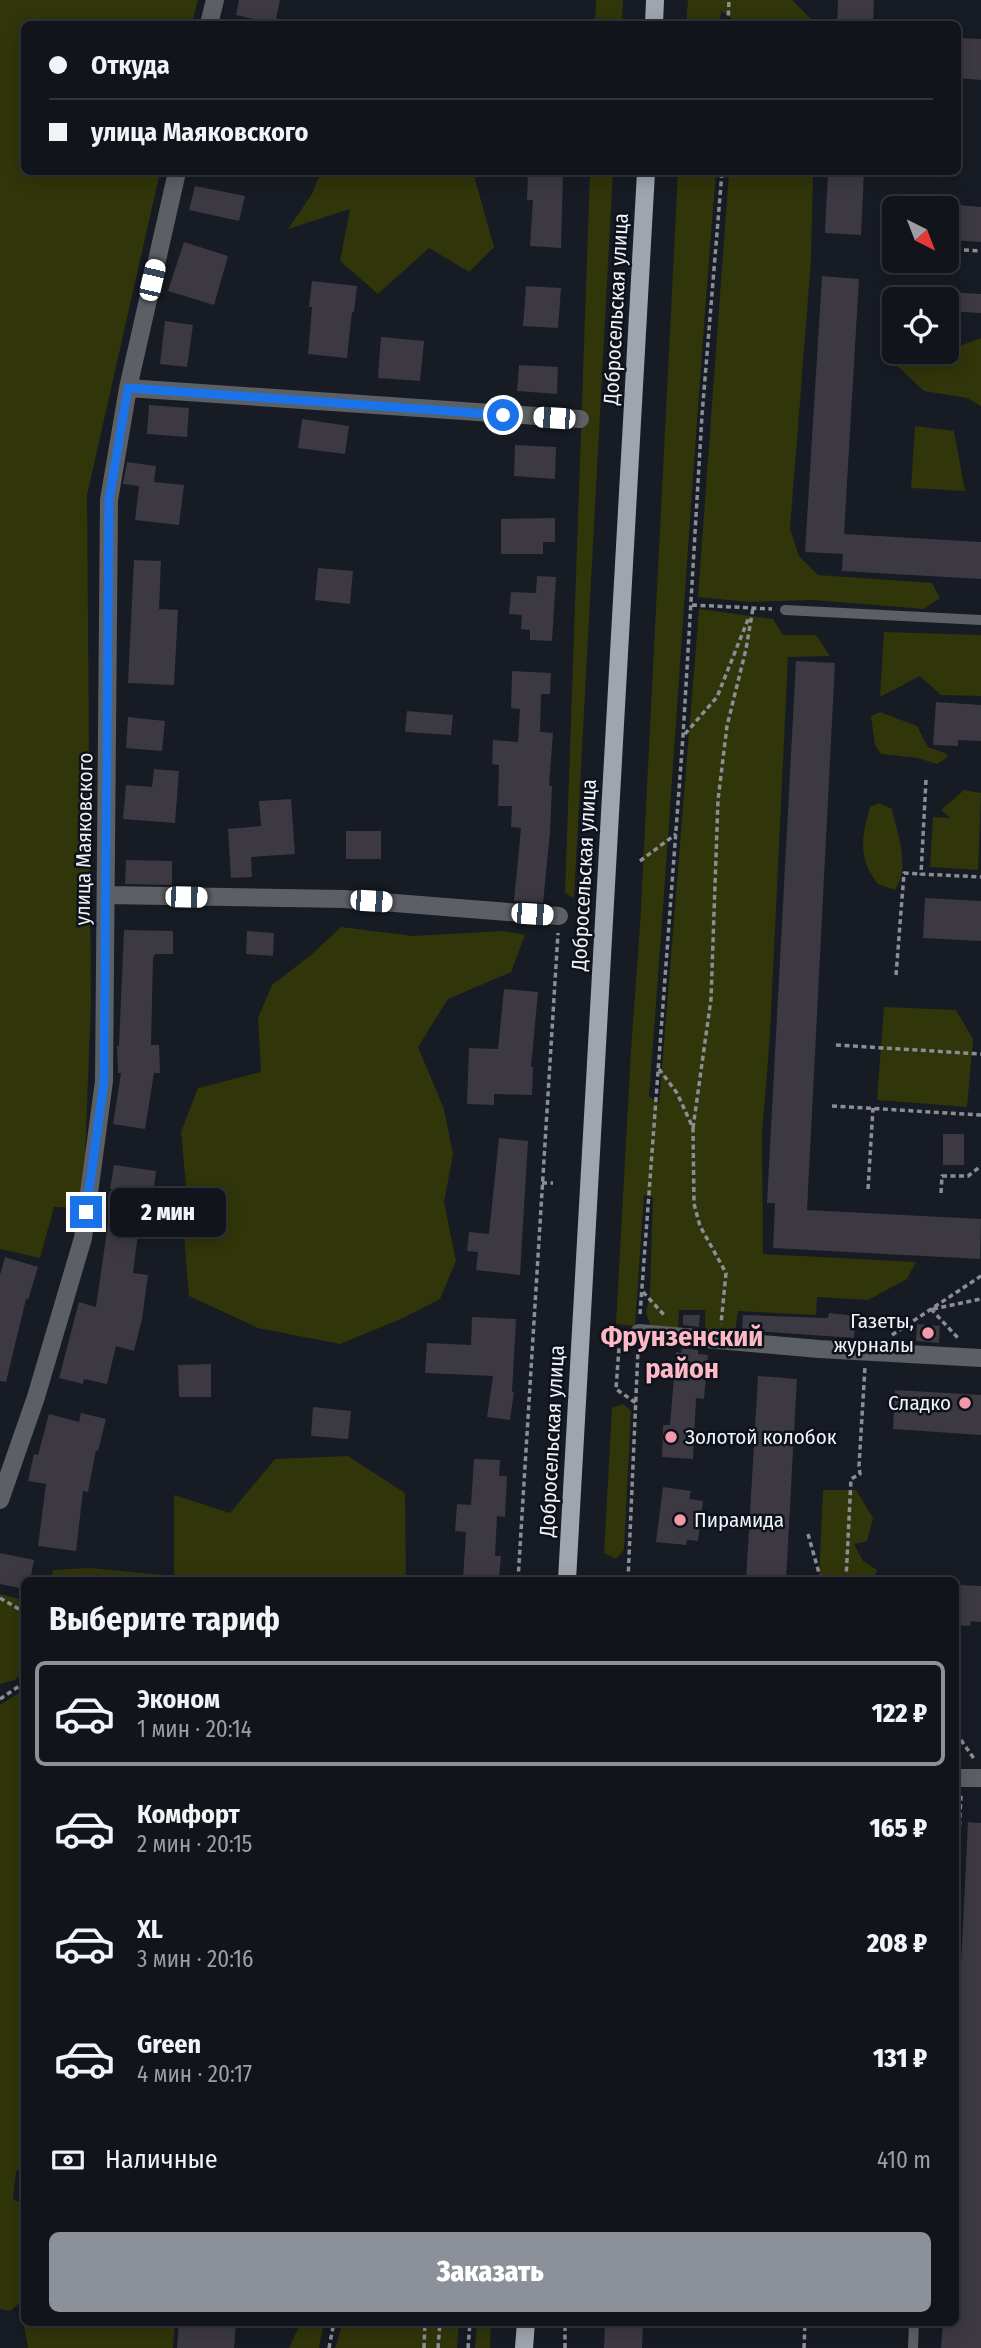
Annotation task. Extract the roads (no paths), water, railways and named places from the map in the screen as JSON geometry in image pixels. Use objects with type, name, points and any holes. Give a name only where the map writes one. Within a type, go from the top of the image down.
[{"type":"main road","points":[[654,21],[655,0]]},
{"type":"main road","name":"Добросельская улица","points":[[566,1577],[646,175]]},
{"type":"main road","points":[[524,2348],[526,2326]]},
{"type":"street","points":[[210,21],[215,0]]},
{"type":"street","name":"улица Маяковского","points":[[0,1500],[36,1396],[83,1238],[104,1081],[109,500],[128,388],[176,175]]},
{"type":"street","points":[[128,388],[580,419]]},
{"type":"street","points":[[107,895],[344,899],[559,916]]},
{"type":"street","points":[[639,1338],[684,1337],[818,1349],[979,1358]]},
{"type":"street","points":[[959,1778],[981,1778]]},
{"type":"lane","points":[[785,610],[981,620]]},
{"type":"lane","points":[[912,2348],[914,2326]]},
{"type":"place","name":"Газеты, журналы","points":[[928,1333]]},
{"type":"place","name":"Сладко","points":[[965,1403]]},
{"type":"place","name":"Золотой колобок","points":[[671,1437]]},
{"type":"place","name":"Пирамида","points":[[680,1520]]},
{"type":"district","name":"Фрунзенский район","points":[[682,1352]]}]
